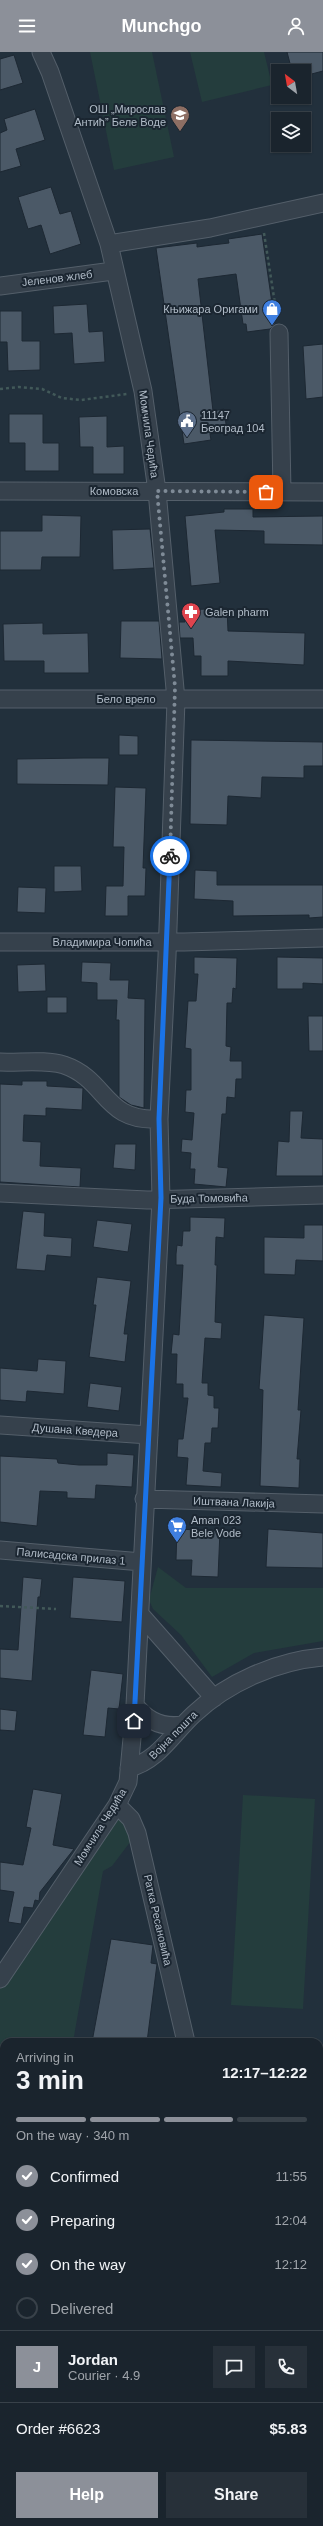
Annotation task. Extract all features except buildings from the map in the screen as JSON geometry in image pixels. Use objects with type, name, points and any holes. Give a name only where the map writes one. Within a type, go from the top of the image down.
[{"type":"street","name":"Момчила Чедића","points":[[0,1979],[117,1805],[126,1788],[129,1768],[135,1705],[144,1499],[149,1434],[161,1198],[159,1119],[176,700],[157,491],[143,391],[113,271],[109,244],[50,72],[41,52]]},
{"type":"street","points":[[109,244],[210,228],[323,203]]},
{"type":"street","name":"Јеленов жлеб","points":[[0,286],[113,271]]},
{"type":"street","points":[[280,333],[282,492]]},
{"type":"street","name":"Комовска","points":[[0,491],[323,492]]},
{"type":"street","name":"Бело врело","points":[[0,699],[323,699]]},
{"type":"street","name":"Владимира Чопића","points":[[0,942],[167,942],[323,938]]},
{"type":"street","points":[[0,1062],[64,1065],[86,1077],[119,1112],[143,1120],[159,1119]]},
{"type":"street","name":"Буда Томовића","points":[[0,1194],[161,1198],[323,1195]]},
{"type":"street","name":"Душана Кведера","points":[[0,1425],[149,1434]]},
{"type":"street","points":[[323,1496],[323,1504]]},
{"type":"street","name":"Иштвана Лакија","points":[[144,1499],[323,1504]]},
{"type":"street","name":"Палисадска прилаз 1","points":[[0,1550],[142,1562]]},
{"type":"street","points":[[140,1614],[214,1698]]},
{"type":"street","name":"Војна пошта","points":[[129,1768],[139,1766],[151,1758],[182,1725],[214,1698],[234,1685],[270,1669],[308,1658],[323,1657]]},
{"type":"street","points":[[135,1705],[144,1716],[155,1723],[168,1726],[182,1725]]},
{"type":"street","name":"Ратка Ресановића","points":[[117,1805],[131,1819],[137,1834],[185,2038]]},
{"type":"path","points":[[262,216],[280,333]]},
{"type":"path","points":[[0,389],[19,387],[42,389],[62,398],[81,400],[143,391]]},
{"type":"path","points":[[0,1606],[56,1609]]},
{"type":"green space","points":[[90,52],[152,52],[174,157],[114,170]]},
{"type":"green space","points":[[190,52],[264,52],[271,85],[202,102]]},
{"type":"green space","points":[[158,1567],[186,1588],[323,1588],[323,1641],[254,1653],[212,1677],[181,1635],[153,1609],[149,1600]]},
{"type":"green space","points":[[243,1795],[315,1799],[303,2009],[231,2005]]},
{"type":"green space","points":[[117,1805],[137,1833],[112,1866],[103,1871],[74,2038],[0,2038],[0,1979]]},
{"type":"way so far","points":[[170,856],[176,700],[157,491],[266,492]]},
{"type":"place","name":"ОШ „Мирослав Антић” Беле Воде","points":[[180,132]]},
{"type":"place","name":"Књижара Оригами","points":[[272,326]]},
{"type":"place","name":"11147 Београд 104","points":[[187,438]]},
{"type":"place","name":"Galen pharm","points":[[191,629]]},
{"type":"place","name":"Aman 023 Bele Vode","points":[[177,1543]]},
{"type":"route","points":[[134,1721],[144,1499],[153,1351],[156,1260],[161,1198],[159,1119],[170,856]]}]
